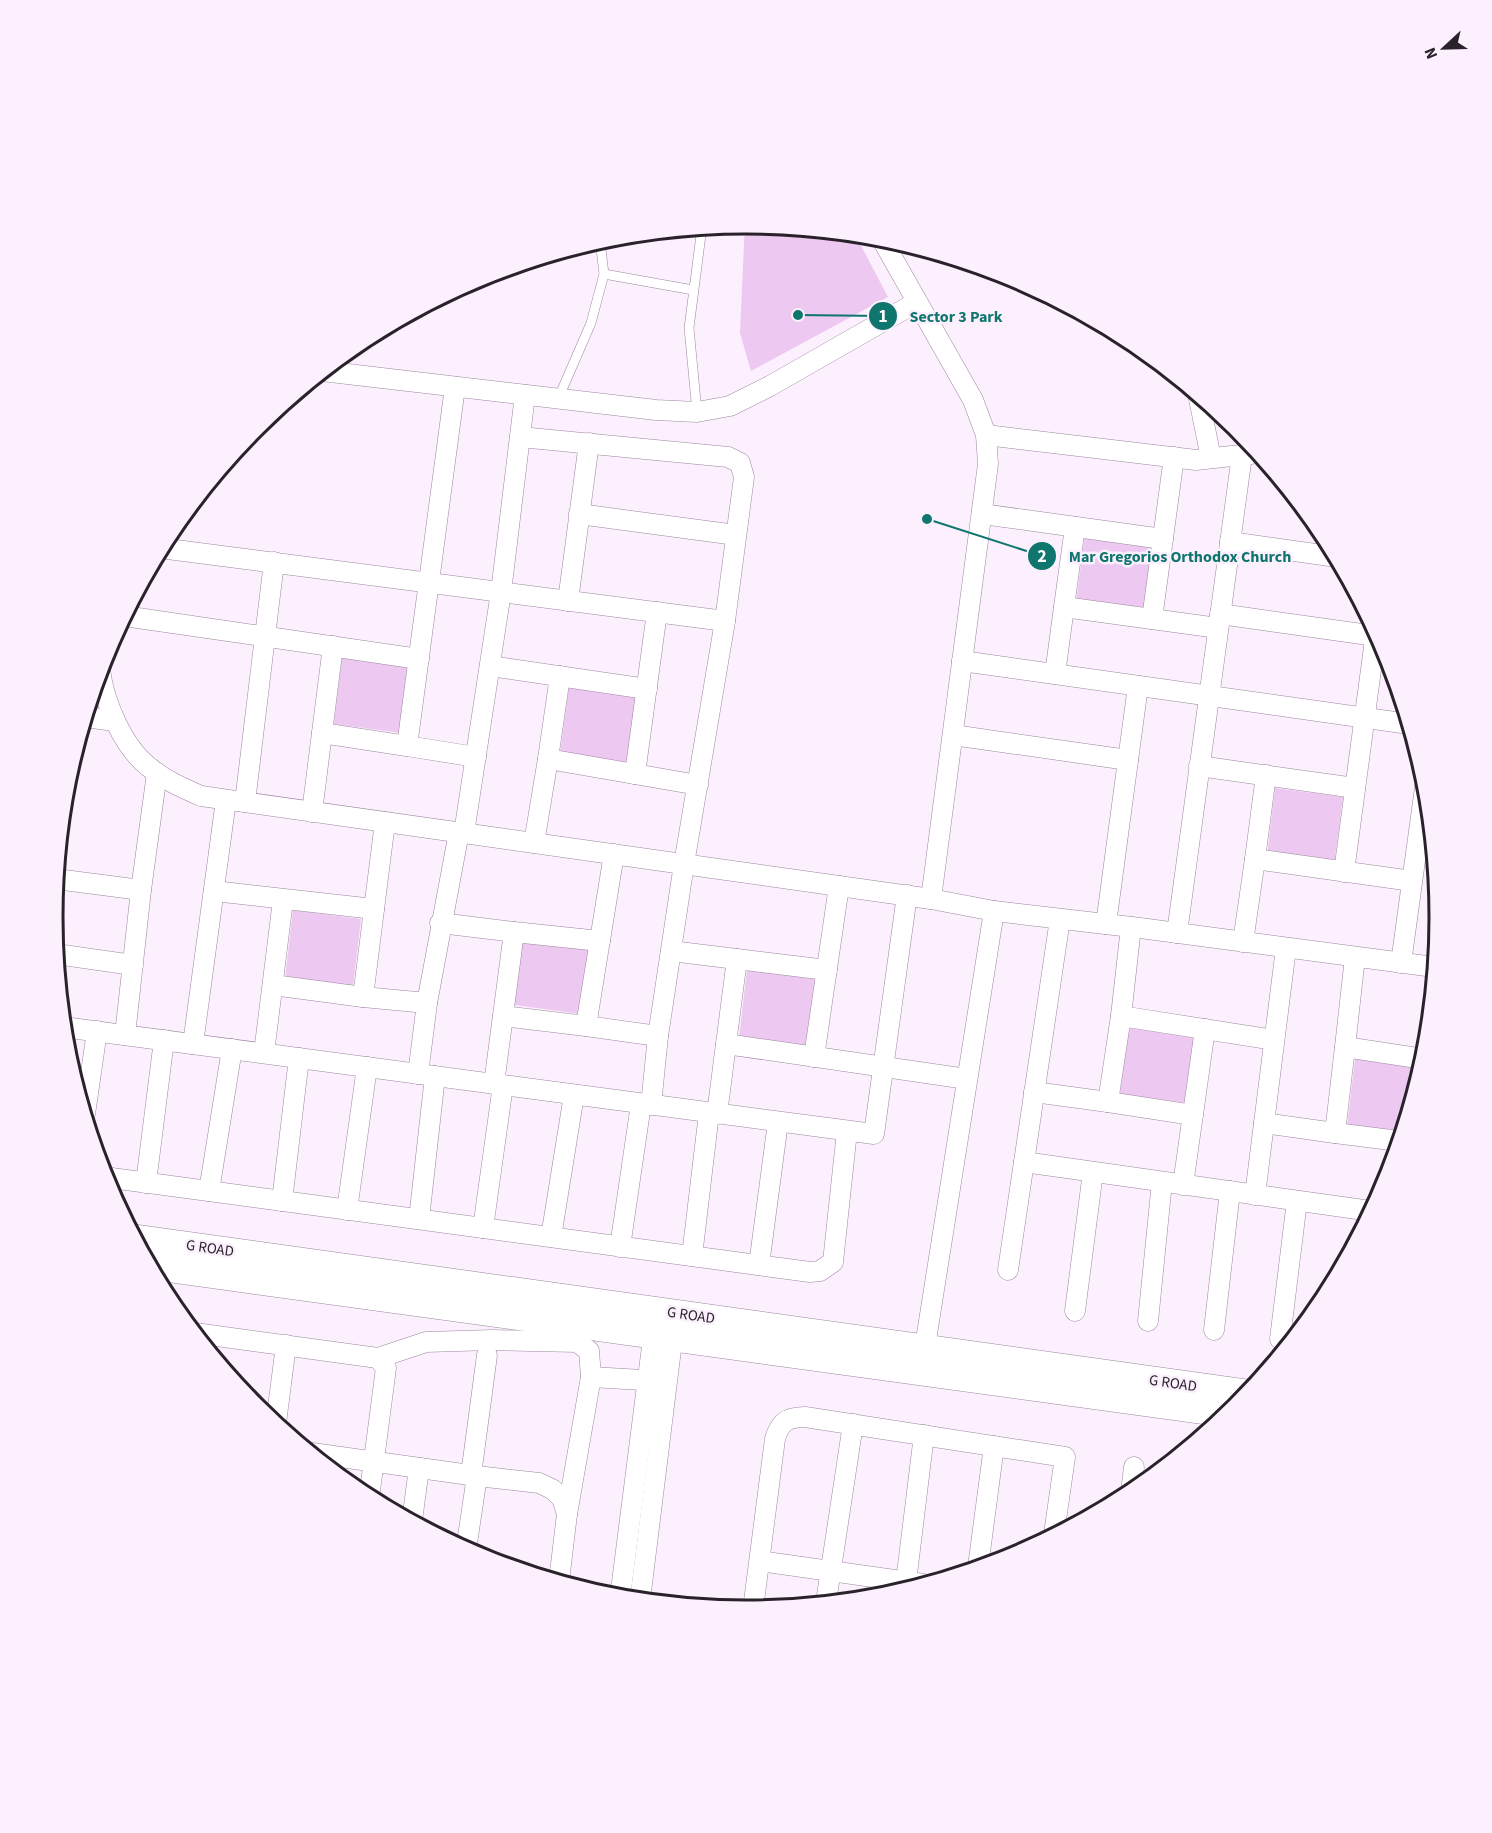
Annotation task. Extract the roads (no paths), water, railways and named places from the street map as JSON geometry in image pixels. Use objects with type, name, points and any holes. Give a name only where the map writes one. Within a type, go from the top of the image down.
[{"type":"street","points":[[887,249],[973,400],[986,435],[988,464],[931,899]]},
{"type":"street","points":[[334,372],[656,410],[697,412],[730,406],[770,386],[918,302]]},
{"type":"street","points":[[407,746],[455,387]]},
{"type":"street","points":[[419,1219],[427,1075],[427,1003],[440,923],[462,833],[476,757],[501,592],[525,395]]},
{"type":"street","points":[[1200,407],[1211,458]]},
{"type":"street","points":[[986,435],[1196,460],[1249,454]]},
{"type":"street","points":[[520,437],[728,456],[740,463],[744,477],[725,621],[658,1036],[620,1247]]},
{"type":"street","points":[[568,601],[589,443]]},
{"type":"street","points":[[1177,933],[1230,542],[1250,455]]},
{"type":"street","points":[[1152,619],[1174,457]]},
{"type":"street","points":[[579,514],[736,536]]},
{"type":"street","points":[[982,514],[1162,539]]},
{"type":"street","points":[[1055,674],[1075,527]]},
{"type":"street","points":[[1230,542],[1325,555]]},
{"type":"street","points":[[171,549],[725,621]]},
{"type":"street","points":[[193,1044],[214,891],[236,801],[274,562]]},
{"type":"street","points":[[1064,607],[1152,619],[1219,621],[1367,633]]},
{"type":"street","points":[[635,774],[657,612]]},
{"type":"street","points":[[132,617],[419,659]]},
{"type":"street","points":[[312,812],[333,646]]},
{"type":"street","points":[[1344,872],[1374,648]]},
{"type":"street","points":[[962,661],[1401,723]]},
{"type":"street","points":[[490,666],[647,689]]},
{"type":"street","points":[[534,843],[560,676]]},
{"type":"street","points":[[1106,924],[1138,686]]},
{"type":"street","points":[[103,687],[119,731],[147,766],[174,784],[201,796],[907,895],[994,911],[1427,967]]},
{"type":"street","points":[[93,718],[115,721]]},
{"type":"street","points":[[322,733],[476,757]]},
{"type":"street","points":[[953,735],[1128,760]]},
{"type":"street","points":[[548,759],[698,785]]},
{"type":"street","points":[[1199,766],[1355,788]]},
{"type":"street","points":[[125,1035],[157,773]]},
{"type":"street","points":[[1243,942],[1266,775]]},
{"type":"street","points":[[363,997],[385,822]]},
{"type":"street","points":[[1401,963],[1412,881],[1424,840]]},
{"type":"street","points":[[586,1026],[614,854]]},
{"type":"street","points":[[1255,859],[1412,881]]},
{"type":"street","points":[[64,880],[141,890]]},
{"type":"street","points":[[814,1057],[838,886]]},
{"type":"street","points":[[214,891],[374,909]]},
{"type":"street","points":[[73,1028],[874,1134],[907,895]]},
{"type":"street","points":[[264,1053],[283,900]]},
{"type":"street","points":[[923,1359],[994,911]]},
{"type":"street","points":[[1008,1270],[1060,919]]},
{"type":"street","points":[[440,923],[600,941]]},
{"type":"street","points":[[1108,1102],[1131,927]]},
{"type":"street","points":[[483,1228],[499,1085],[503,1016],[514,932]]},
{"type":"street","points":[[1255,1195],[1286,948]]},
{"type":"street","points":[[671,951],[826,970]]},
{"type":"street","points":[[64,955],[133,965]]},
{"type":"street","points":[[1335,1133],[1355,957]]},
{"type":"street","points":[[692,1256],[713,1113],[726,1044],[737,959]]},
{"type":"street","points":[[273,985],[427,1003]]},
{"type":"street","points":[[503,1016],[658,1036]]},
{"type":"street","points":[[1121,1016],[1274,1040]]},
{"type":"street","points":[[1183,1185],[1205,1029]]},
{"type":"street","points":[[87,1098],[97,1031]]},
{"type":"street","points":[[146,1183],[164,1040]]},
{"type":"street","points":[[726,1044],[967,1079]]},
{"type":"street","points":[[1345,1047],[1414,1058]]},
{"type":"street","points":[[209,1191],[232,1049]]},
{"type":"street","points":[[282,1201],[299,1058]]},
{"type":"street","points":[[347,1210],[367,1067]]},
{"type":"street","points":[[1034,1092],[1193,1115]]},
{"type":"street","points":[[551,1237],[574,1095]]},
{"type":"street","points":[[759,1265],[778,1122]]},
{"type":"street","points":[[1264,1123],[1391,1140]]},
{"type":"street","points":[[115,1179],[810,1272],[820,1271],[832,1262],[847,1131]]},
{"type":"street","points":[[1024,1162],[1297,1201],[1361,1214]]},
{"type":"street","points":[[1075,1311],[1093,1172]]},
{"type":"street","points":[[1148,1321],[1162,1182]]},
{"type":"street","points":[[1214,1330],[1230,1191]]},
{"type":"street","points":[[1280,1339],[1297,1201]]},
{"type":"street","name":"G ROAD","points":[[145,1240],[665,1324]]},
{"type":"street","name":"G ROAD","points":[[161,1267],[665,1324],[923,1359],[1236,1392]]},
{"type":"street","points":[[622,1588],[665,1324]]},
{"type":"street","points":[[206,1334],[378,1358],[426,1342],[492,1340],[577,1342],[589,1351],[591,1377],[567,1514],[560,1573]]},
{"type":"street","points":[[277,1412],[286,1345]]},
{"type":"street","points":[[467,1540],[487,1355]]},
{"type":"street","points":[[371,1486],[386,1368],[378,1358]]},
{"type":"street","name":"G ROAD","points":[[923,1359],[1215,1412]]},
{"type":"street","points":[[591,1377],[657,1381]]},
{"type":"street","points":[[641,1591],[657,1381]]},
{"type":"street","points":[[754,1600],[775,1439],[778,1426],[784,1420],[794,1417],[1065,1457],[1055,1525]]},
{"type":"street","points":[[827,1595],[853,1424]]},
{"type":"street","points":[[916,1578],[924,1435]]},
{"type":"street","points":[[979,1558],[994,1446]]},
{"type":"street","points":[[326,1455],[539,1483],[552,1489],[562,1498],[567,1514]]},
{"type":"street","points":[[1133,1479],[1134,1467]]},
{"type":"street","points":[[413,1513],[419,1468]]},
{"type":"street","points":[[760,1561],[899,1581]]},
{"type":"lane","points":[[697,412],[689,328],[701,235]]},
{"type":"lane","points":[[558,399],[591,323],[604,274],[601,250]]},
{"type":"lane","points":[[604,274],[693,290]]},
{"type":"place","name":"Sector 3 Park","points":[[798,315]]},
{"type":"place","name":"Mar Gregorios Orthodox Church","points":[[927,519]]}]
